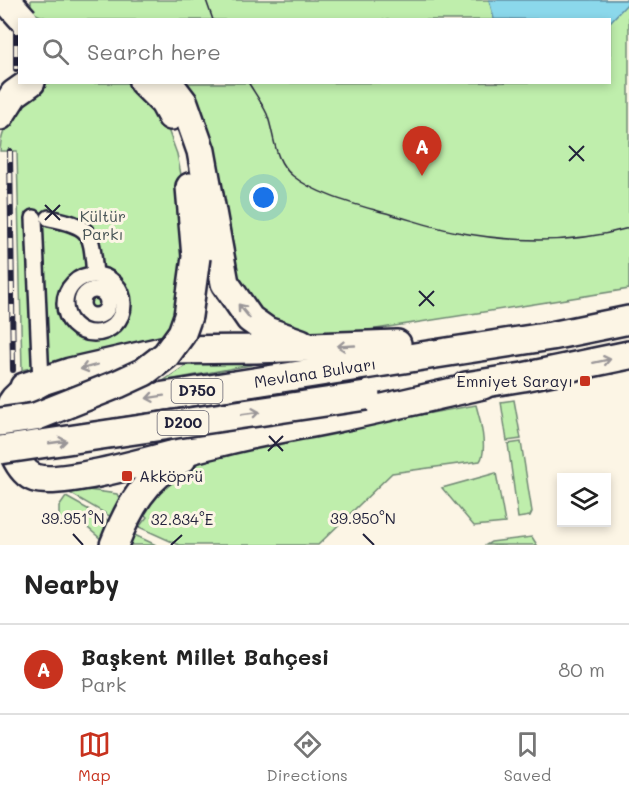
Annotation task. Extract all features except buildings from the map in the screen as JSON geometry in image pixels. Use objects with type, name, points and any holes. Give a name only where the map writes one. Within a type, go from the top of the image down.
[{"type":"highway","points":[[6,0],[22,18]]},
{"type":"highway","points":[[0,116],[14,94],[28,84]]},
{"type":"highway","points":[[35,417],[144,372],[166,355],[182,333],[188,316],[196,257],[192,196],[179,139],[164,103],[145,84]]},
{"type":"highway","points":[[170,84],[184,103],[201,151],[225,283],[250,319],[267,331],[313,348]]},
{"type":"highway","name":"Mevlana Bulvarı","points":[[0,422],[551,336],[629,320]]},
{"type":"highway","points":[[0,396],[96,365],[166,350],[313,348],[551,336]]},
{"type":"highway","name":"Mevlana Bulvarı","points":[[0,450],[366,396],[483,385],[629,355]]},
{"type":"highway","points":[[41,382],[14,398],[8,408],[7,428],[16,458],[24,471],[36,478],[51,479],[108,470],[223,441],[483,385]]},
{"type":"highway","points":[[114,545],[129,510],[150,481],[175,462],[223,441]]},
{"type":"street","points":[[41,382],[38,295],[41,218],[75,223],[87,231],[92,242],[99,280],[107,298],[120,316],[112,327],[99,332],[79,329],[67,313],[66,297],[70,288],[79,279],[99,280]]},
{"type":"street","points":[[81,301],[99,280]]},
{"type":"street","points":[[38,295],[66,297],[81,301]]},
{"type":"street","points":[[81,301],[83,310],[91,316]]},
{"type":"street","points":[[91,316],[115,307]]},
{"type":"street","points":[[86,331],[91,316]]},
{"type":"green space","points":[[31,0],[629,0],[629,289],[363,331],[312,335],[268,322],[237,290],[206,123],[185,84],[611,84],[611,18],[46,18],[31,10]]},
{"type":"green space","name":"Kültür Parkı","points":[[45,84],[133,84],[166,124],[177,154],[184,190],[187,259],[171,335],[22,370],[17,151],[0,151],[4,131],[15,111],[38,88]]},
{"type":"green space","points":[[194,360],[272,361],[163,381]]},
{"type":"green space","points":[[514,400],[521,439],[507,441],[501,402]]},
{"type":"green space","points":[[476,405],[483,442],[480,461],[392,473],[318,545],[179,545],[139,527],[147,517],[139,509],[188,462],[251,445]]},
{"type":"green space","points":[[521,442],[532,512],[530,516],[518,518],[508,444]]},
{"type":"green space","points":[[496,473],[505,523],[474,526],[442,488]]},
{"type":"green space","points":[[67,487],[117,494],[120,500],[113,518],[66,491]]},
{"type":"green space","points":[[66,497],[111,522],[101,539],[82,523],[59,522],[59,507]]},
{"type":"green space","points":[[126,531],[156,545],[121,545]]},
{"type":"green space","points":[[532,537],[537,545],[486,545],[491,542]]},
{"type":"water","points":[[489,0],[629,0],[611,21],[611,18],[494,18]]},
{"type":"tram line","points":[[206,0],[212,18]]},
{"type":"tram line","points":[[249,84],[267,114],[278,155],[286,170],[312,188],[335,198],[438,228],[479,236],[522,240],[565,239],[629,228]]},
{"type":"railway","points":[[16,0],[16,69]]},
{"type":"railway","points":[[10,151],[13,370]]},
{"type":"place","name":"Başkent Millet Bahçesi","points":[[422,176]]},
{"type":"place","name":"Emniyet Sarayı","points":[[585,381]]},
{"type":"place","name":"Akköprü","points":[[127,476]]}]
